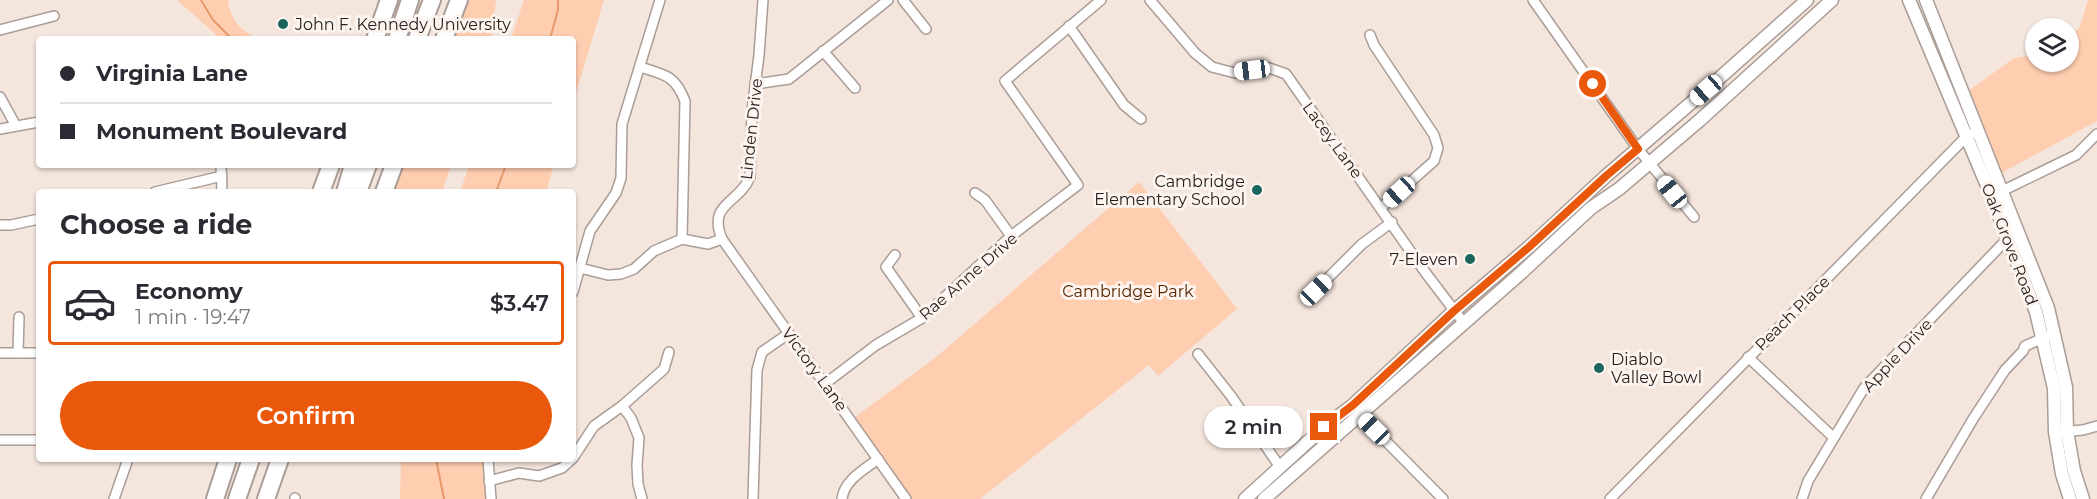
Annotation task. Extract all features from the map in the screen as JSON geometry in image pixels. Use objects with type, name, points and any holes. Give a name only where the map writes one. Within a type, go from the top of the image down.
[{"type":"highway","points":[[366,36],[379,0]]},
{"type":"highway","points":[[376,36],[389,0]]},
{"type":"highway","points":[[398,36],[410,0]]},
{"type":"highway","points":[[418,36],[432,0]]},
{"type":"highway","points":[[445,36],[459,0]]},
{"type":"highway","points":[[353,168],[355,189]]},
{"type":"highway","points":[[356,189],[366,168]]},
{"type":"highway","points":[[385,189],[393,168]]},
{"type":"highway","points":[[214,499],[227,462]]},
{"type":"highway","points":[[237,499],[251,462]]},
{"type":"highway","points":[[248,499],[261,462]]},
{"type":"highway","points":[[266,499],[279,462]]},
{"type":"main road","points":[[1245,499],[1324,427],[1353,405],[1454,311],[1529,247],[1606,176],[1807,0]]},
{"type":"main road","points":[[1264,499],[1591,208],[1619,189],[1700,120],[1832,0]]},
{"type":"main road","name":"Oak Grove Road","points":[[1910,0],[1991,195],[2036,312],[2050,339]]},
{"type":"main road","name":"Oak Grove Road","points":[[1926,0],[2048,308],[2054,388],[2061,432],[2062,474],[2070,499]]},
{"type":"main road","points":[[1733,90],[1746,69],[1761,53],[1763,39]]},
{"type":"main road","points":[[1700,120],[1700,110],[1706,90]]},
{"type":"main road","name":"Oak Grove Road","points":[[2061,432],[2083,499]]},
{"type":"street","points":[[576,282],[590,231],[615,193],[621,178],[622,124],[660,0]]},
{"type":"street","name":"Linden Drive","points":[[722,239],[717,227],[717,217],[721,210],[746,186],[750,177],[752,111],[763,0]]},
{"type":"street","points":[[755,84],[789,79],[888,0]]},
{"type":"street","points":[[903,0],[926,29]]},
{"type":"street","points":[[1101,0],[1069,27],[1124,105],[1141,119]]},
{"type":"street","name":"Lacey Lane","points":[[1150,0],[1195,53],[1212,67],[1235,73],[1269,68],[1286,74],[1463,322]]},
{"type":"street","points":[[1533,0],[1638,149],[1694,217]]},
{"type":"street","points":[[0,30],[54,16]]},
{"type":"street","name":"Rae Anne Drive","points":[[826,383],[876,345],[922,318],[1011,236],[1078,185],[1005,81],[1069,27]]},
{"type":"street","points":[[1370,35],[1374,45],[1434,135],[1438,148],[1434,161],[1381,208]]},
{"type":"street","points":[[824,51],[855,88]]},
{"type":"street","points":[[640,67],[666,76],[679,84],[686,101],[682,239]]},
{"type":"street","points":[[0,97],[16,126]]},
{"type":"street","points":[[0,129],[36,123]]},
{"type":"street","name":"Peach Place","points":[[1610,499],[1966,137],[1977,130]]},
{"type":"street","points":[[2002,191],[2076,155],[2097,134]]},
{"type":"street","points":[[221,168],[222,189]]},
{"type":"street","points":[[168,189],[222,176]]},
{"type":"street","points":[[975,193],[985,200],[1011,236]]},
{"type":"street","points":[[0,225],[36,220]]},
{"type":"street","points":[[1316,290],[1362,244],[1392,222]]},
{"type":"street","name":"Apple Drive","points":[[1802,499],[1808,481],[1864,388],[2017,229]]},
{"type":"street","points":[[580,268],[608,275],[621,274],[634,269],[654,251],[682,239],[708,244],[722,239]]},
{"type":"street","name":"Victory Lane","points":[[722,239],[906,499]]},
{"type":"street","points":[[895,255],[886,267],[922,318]]},
{"type":"street","points":[[18,317],[18,353]]},
{"type":"street","points":[[753,499],[757,370],[762,352],[788,334]]},
{"type":"street","points":[[1926,499],[1979,409],[2005,370],[2025,346],[2050,339]]},
{"type":"street","points":[[576,453],[594,426],[622,406],[664,369],[669,352]]},
{"type":"street","points":[[0,353],[36,353]]},
{"type":"street","points":[[1198,354],[1235,402],[1280,468]]},
{"type":"street","points":[[1748,357],[1833,438]]},
{"type":"street","points":[[622,406],[631,418],[639,438],[637,465],[642,499]]},
{"type":"street","points":[[1359,414],[1443,499]]},
{"type":"street","points":[[2061,432],[2084,430],[2097,426]]},
{"type":"street","points":[[0,440],[36,440]]},
{"type":"street","points":[[842,499],[843,488],[848,482],[878,459]]},
{"type":"street","points":[[114,499],[127,462]]},
{"type":"street","points":[[488,462],[491,499]]},
{"type":"street","points":[[489,481],[519,473],[539,476],[562,468],[569,462]]},
{"type":"green space","points":[[177,0],[228,0],[234,19],[242,29],[253,36],[218,36]]},
{"type":"green space","points":[[459,0],[496,0],[491,36],[445,36]]},
{"type":"green space","points":[[524,0],[604,0],[576,93],[576,36],[512,36]]},
{"type":"green space","points":[[2088,0],[2097,0],[2097,121],[1996,176],[1963,95],[2014,58],[2025,56],[2025,72],[2079,72],[2080,27]]},
{"type":"green space","points":[[393,168],[450,168],[443,189],[385,189]]},
{"type":"green space","points":[[468,168],[553,168],[547,189],[461,189]]},
{"type":"green space","name":"Cambridge Park","points":[[1139,182],[1237,309],[1158,376],[1149,365],[980,499],[906,499],[851,420],[935,358]]},
{"type":"green space","points":[[401,462],[488,462],[491,499],[400,499]]},
{"type":"waterway","points":[[201,0],[213,20],[229,36]]},
{"type":"waterway","points":[[551,36],[558,10],[558,0]]},
{"type":"waterway","points":[[497,189],[505,168]]},
{"type":"waterway","points":[[437,462],[444,499]]},
{"type":"place","name":"John F. Kennedy University","points":[[283,24]]},
{"type":"place","name":"Cambridge Elementary School","points":[[1257,190]]},
{"type":"place","name":"7-Eleven","points":[[1470,259]]},
{"type":"place","name":"Diablo Valley Bowl","points":[[1599,368]]},
{"type":"route","points":[[1324,427],[1353,405],[1454,311],[1638,149],[1593,84]]}]
